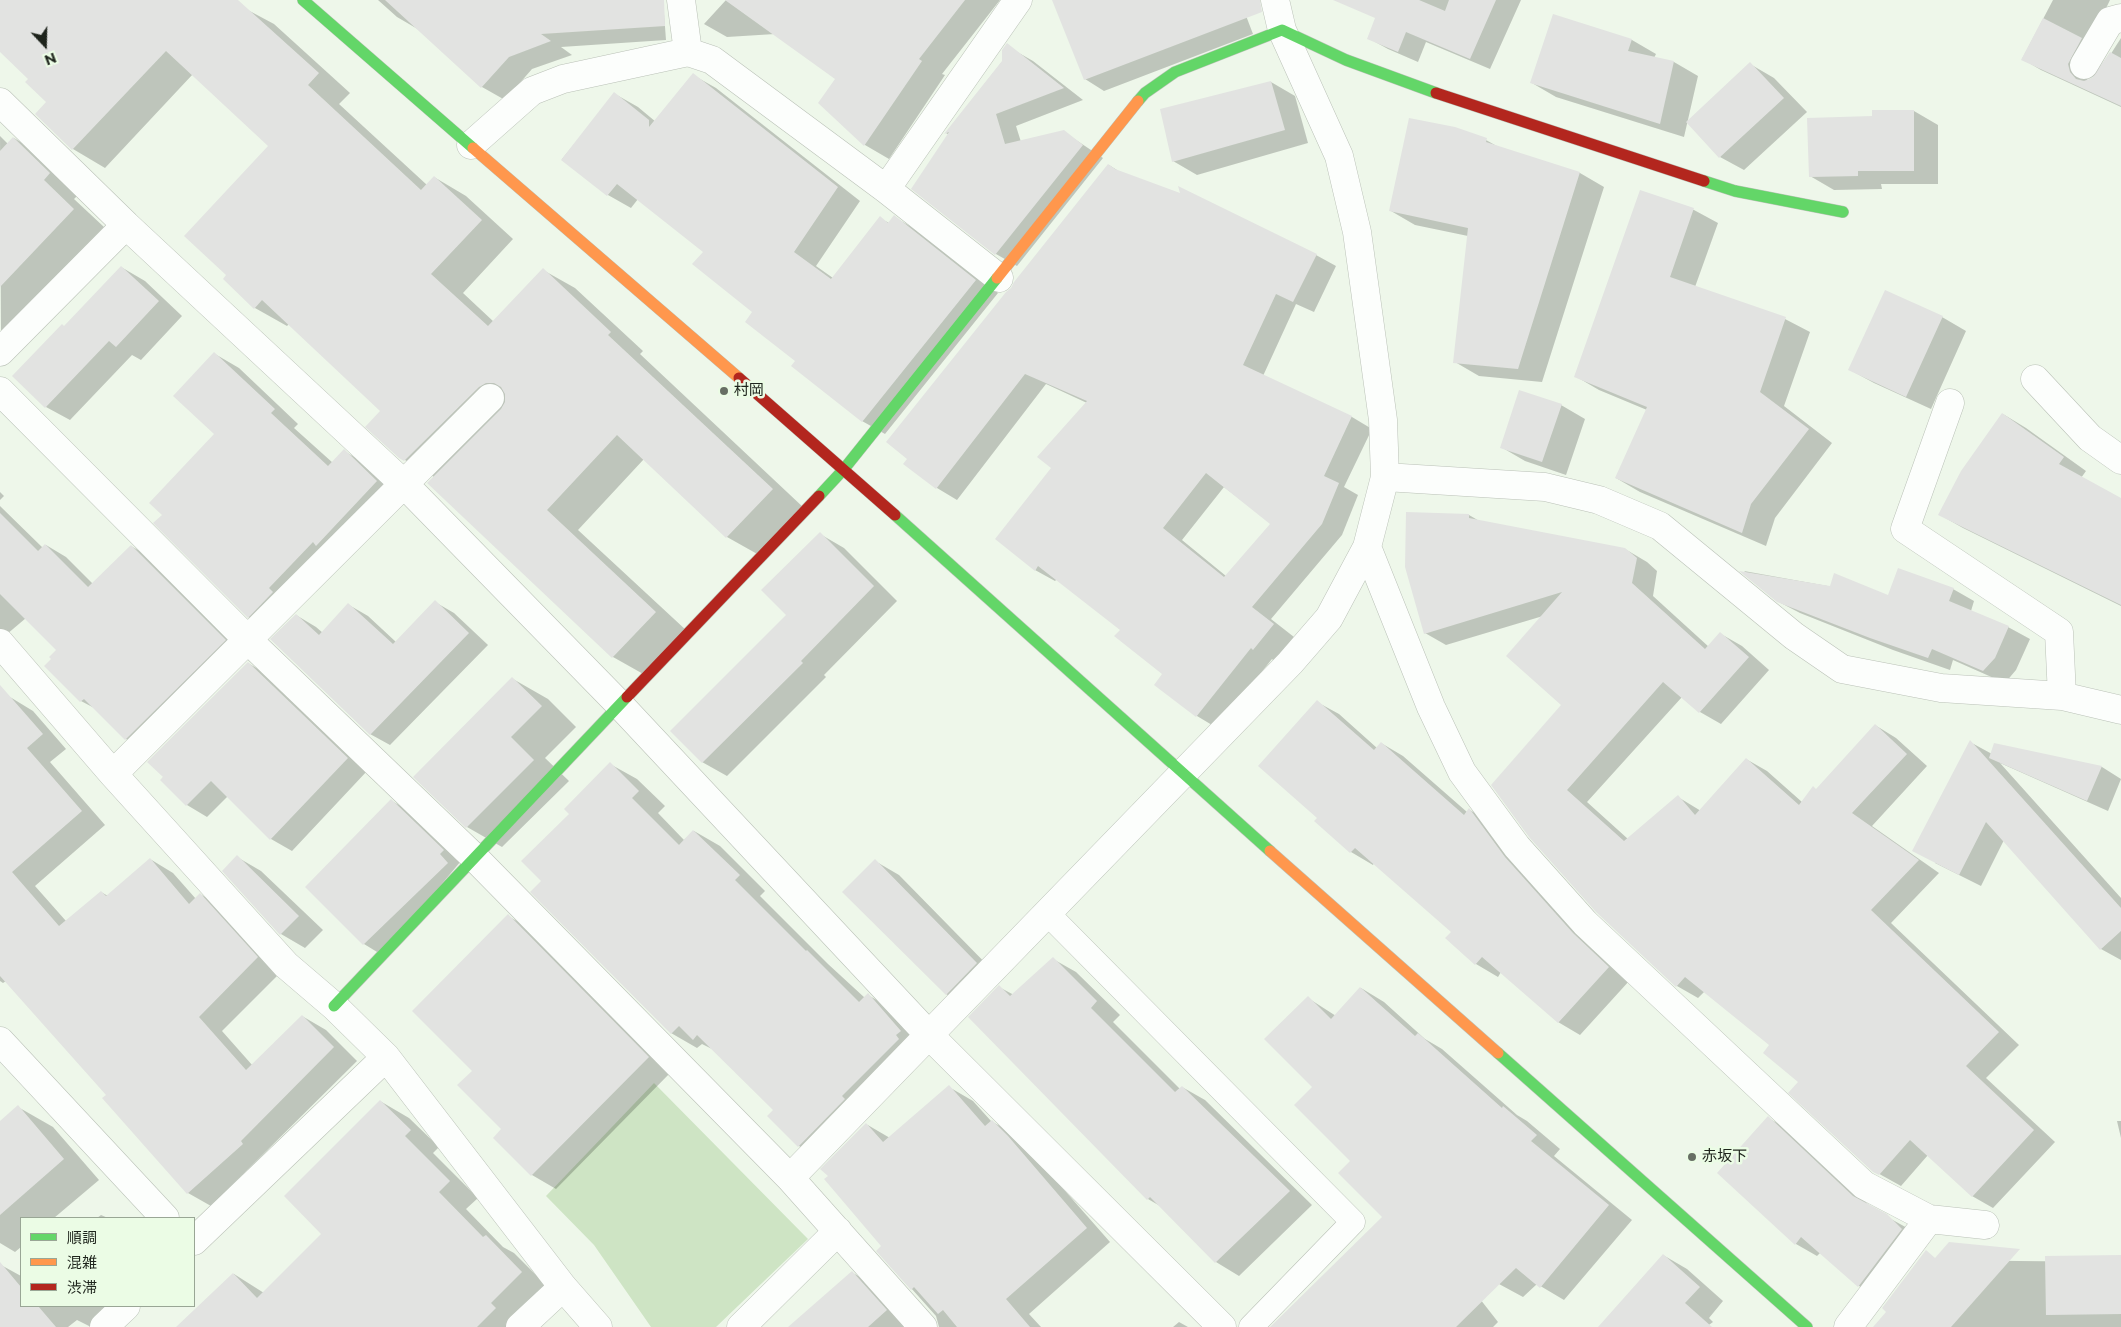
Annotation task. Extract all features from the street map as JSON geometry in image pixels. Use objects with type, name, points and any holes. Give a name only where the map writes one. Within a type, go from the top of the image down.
[{"type":"street","points":[[303,0],[844,469],[1182,773],[1806,1327]]},
{"type":"street","points":[[681,0],[688,52]]},
{"type":"street","points":[[886,189],[1018,0]]},
{"type":"street","points":[[790,1178],[1290,663],[1329,618],[1367,547],[1385,477],[1383,420],[1357,232],[1339,156],[1282,30],[1275,0]]},
{"type":"street","points":[[2084,65],[2110,21],[2121,18]]},
{"type":"street","points":[[334,1006],[844,469],[999,278],[1145,93],[1175,72],[1282,30],[1346,60],[1433,92],[1662,168],[1735,190],[1843,212]]},
{"type":"street","points":[[471,145],[532,91],[563,79],[688,52],[712,60],[886,189],[999,278]]},
{"type":"street","points":[[0,102],[126,225],[404,484],[620,706],[929,1036],[1222,1327]]},
{"type":"street","points":[[0,352],[126,225]]},
{"type":"street","points":[[2035,379],[2090,438],[2121,460]]},
{"type":"street","points":[[0,391],[248,640],[474,858],[790,1178],[923,1327]]},
{"type":"street","points":[[113,774],[490,398]]},
{"type":"street","points":[[1950,403],[1905,529],[2059,632],[2062,696]]},
{"type":"street","points":[[1385,477],[1545,487],[1599,500],[1660,526],[1794,636],[1842,668],[1941,688],[2062,696],[2121,710]]},
{"type":"street","points":[[1367,547],[1431,707],[1462,772],[1516,847],[1585,923],[1864,1185],[1929,1219],[1985,1225]]},
{"type":"street","points":[[2,649],[286,965],[334,1006],[386,1056],[563,1287],[598,1327]]},
{"type":"street","points":[[0,1041],[165,1217]]},
{"type":"street","points":[[195,1240],[386,1056]]},
{"type":"street","points":[[1848,1327],[1929,1219]]},
{"type":"street","points":[[741,1327],[838,1231]]},
{"type":"street","points":[[520,1327],[563,1287]]},
{"type":"street","points":[[104,1327],[125,1307]]},
{"type":"lane","points":[[1047,913],[1353,1222],[1251,1327]]},
{"type":"green space","points":[[654,1083],[808,1239],[716,1327],[651,1327],[594,1245],[546,1196]]},
{"type":"building","points":[[0,0],[238,0],[319,73],[308,85],[421,190],[434,176],[482,220],[431,274],[488,326],[543,268],[611,332],[608,335],[773,489],[726,538],[617,435],[547,510],[656,612],[612,658],[427,483],[501,409],[505,402],[505,394],[501,387],[494,383],[486,383],[479,387],[404,461],[399,458],[365,427],[380,411],[262,300],[254,309],[223,279],[226,275],[184,236],[268,146],[166,51],[72,150],[35,114],[46,102],[25,82],[28,79],[0,52]]},
{"type":"building","points":[[385,0],[664,0],[665,26],[541,34],[551,41],[509,57],[481,88]]},
{"type":"building","points":[[725,0],[965,0],[919,59],[922,61],[864,146],[818,103],[835,79]]},
{"type":"building","points":[[1052,0],[1260,0],[1262,12],[1084,80]]},
{"type":"building","points":[[1333,0],[1419,0],[1445,11],[1449,0],[1496,0],[1470,59],[1406,32],[1398,52],[1367,39],[1375,18]]},
{"type":"building","points":[[1553,14],[1632,39],[1628,51],[1674,61],[1660,124],[1530,83]]},
{"type":"building","points":[[2043,18],[2082,38],[2068,64],[2070,72],[2076,79],[2084,81],[2092,78],[2110,52],[2121,58],[2121,106],[2021,60]]},
{"type":"building","points":[[1007,43],[1064,88],[996,114],[1005,144],[1064,130],[1083,145],[995,255],[911,189],[949,132],[944,134],[1002,61],[1002,50]]},
{"type":"building","points":[[1750,62],[1784,98],[1719,158],[1686,122]]},
{"type":"building","points":[[693,73],[838,187],[794,252],[831,279],[880,216],[888,223],[894,215],[976,280],[862,422],[791,366],[795,361],[745,322],[752,312],[692,264],[703,252],[617,184],[607,196],[561,160],[614,92],[649,120],[649,127]]},
{"type":"building","points":[[1271,81],[1285,130],[1172,162],[1160,109]]},
{"type":"building","points":[[1872,110],[1914,110],[1914,171],[1858,171],[1858,176],[1809,177],[1807,118],[1872,116]]},
{"type":"building","points":[[1409,118],[1455,127],[1487,138],[1486,142],[1580,172],[1518,369],[1453,363],[1468,228],[1389,211]]},
{"type":"building","points":[[13,137],[50,173],[44,180],[74,209],[0,287],[0,151]]},
{"type":"building","points":[[1108,164],[1115,169],[1180,193],[1178,186],[1317,254],[1293,302],[1276,294],[1243,365],[1352,416],[1324,476],[1339,483],[1322,524],[1252,607],[1274,624],[1253,650],[1251,648],[1196,717],[1154,685],[1162,674],[1114,636],[1120,630],[1038,566],[1035,571],[995,539],[1051,468],[1037,457],[1087,401],[1025,374],[936,489],[903,464],[907,459],[886,442]],"holes":[[[1206,473],[1270,524],[1224,577],[1163,528]]]},
{"type":"building","points":[[1640,190],[1694,208],[1670,277],[1786,317],[1760,392],[1809,429],[1751,504],[1742,533],[1615,478],[1647,407],[1574,377]]},
{"type":"building","points":[[121,266],[159,301],[116,347],[109,341],[45,408],[12,376],[62,324],[64,326]]},
{"type":"building","points":[[1885,290],[1943,316],[1906,397],[1848,370]]},
{"type":"building","points":[[214,352],[275,409],[271,413],[328,466],[344,449],[377,481],[316,546],[313,542],[269,588],[273,592],[248,618],[153,523],[162,515],[149,503],[214,434],[173,396]]},
{"type":"building","points":[[1519,390],[1562,404],[1542,462],[1500,448]]},
{"type":"building","points":[[2002,413],[2064,457],[2059,464],[2121,498],[2121,605],[1938,515],[1961,471]]},
{"type":"building","points":[[1406,512],[1469,514],[1469,518],[1625,548],[1637,558],[1632,583],[1705,649],[1720,632],[1749,657],[1699,713],[1663,682],[1567,790],[1624,841],[1678,795],[1695,815],[1746,758],[1799,805],[1813,786],[1816,789],[1875,724],[1907,754],[1852,813],[1919,860],[1871,910],[1999,1032],[1966,1066],[2034,1130],[1972,1197],[1910,1140],[1879,1175],[1873,1172],[1788,1093],[1798,1082],[1763,1053],[1769,1045],[1685,977],[1676,987],[1596,912],[1529,837],[1491,785],[1561,705],[1506,656],[1562,592],[1424,634],[1405,567]]},
{"type":"building","points":[[0,513],[38,551],[45,544],[88,587],[131,545],[226,640],[125,740],[84,699],[80,702],[44,666],[56,650],[0,594]]},
{"type":"building","points":[[820,532],[874,586],[801,661],[803,663],[702,763],[670,731],[786,615],[761,590]]},
{"type":"building","points":[[1898,568],[1954,588],[1949,601],[2009,626],[1995,658],[1983,671],[1932,649],[1928,658],[1777,602],[1739,571],[1830,586],[1834,573],[1888,595]]},
{"type":"building","points":[[435,600],[469,633],[370,735],[270,639],[296,614],[319,635],[348,603],[393,644]]},
{"type":"building","points":[[248,662],[348,758],[270,840],[211,781],[186,806],[160,780],[163,777],[147,762]]},
{"type":"building","points":[[512,677],[542,706],[511,737],[534,760],[466,828],[413,777]]},
{"type":"building","points":[[0,685],[43,734],[27,748],[82,811],[12,872],[59,926],[101,891],[106,896],[150,858],[189,904],[200,893],[258,957],[199,1017],[246,1070],[302,1015],[334,1047],[241,1141],[243,1144],[187,1194],[102,1098],[106,1095],[0,976]]},
{"type":"building","points":[[1317,700],[1374,750],[1381,742],[1464,815],[1469,808],[1505,857],[1573,933],[1609,967],[1558,1023],[1482,957],[1475,965],[1445,938],[1451,932],[1355,848],[1350,853],[1314,821],[1317,818],[1258,766]]},
{"type":"building","points":[[1970,740],[2121,908],[2121,931],[2100,950],[1986,822],[1959,875],[1912,851]]},
{"type":"building","points":[[1994,743],[2102,766],[2087,801],[1989,758]]},
{"type":"building","points":[[610,762],[639,791],[632,798],[679,845],[693,830],[740,875],[735,880],[806,951],[859,1002],[868,993],[901,1031],[896,1035],[899,1039],[842,1096],[845,1099],[798,1147],[767,1116],[773,1110],[697,1035],[693,1040],[679,1026],[671,1034],[530,892],[541,881],[521,861],[569,814],[564,809]]},
{"type":"building","points":[[391,799],[444,850],[440,854],[448,863],[363,945],[305,887]]},
{"type":"building","points":[[237,855],[299,916],[280,935],[222,871]]},
{"type":"building","points":[[875,859],[977,963],[946,995],[842,892]]},
{"type":"building","points":[[508,914],[649,1057],[531,1176],[493,1138],[501,1129],[457,1085],[472,1071],[412,1011]]},
{"type":"building","points":[[1053,957],[1097,1001],[1091,1008],[1175,1092],[1182,1086],[1290,1191],[1215,1263],[1150,1197],[1147,1200],[968,1017],[999,985],[1010,996]]},
{"type":"building","points":[[1360,987],[1415,1036],[1418,1033],[1502,1108],[1503,1106],[1537,1135],[1531,1141],[1609,1205],[1540,1288],[1516,1268],[1456,1327],[1270,1327],[1382,1217],[1338,1173],[1350,1161],[1294,1105],[1312,1087],[1264,1039],[1308,996],[1331,1019]]},
{"type":"building","points":[[949,1085],[985,1126],[992,1120],[1008,1136],[1087,1228],[1006,1299],[1030,1327],[957,1327],[943,1310],[938,1314],[914,1287],[911,1290],[876,1251],[881,1246],[824,1179],[828,1176],[820,1169],[866,1123],[883,1142]]},
{"type":"building","points":[[380,1100],[411,1130],[405,1136],[450,1181],[439,1192],[483,1237],[486,1235],[522,1272],[491,1303],[496,1308],[477,1327],[176,1327],[233,1273],[257,1298],[321,1234],[284,1196]]},
{"type":"building","points":[[18,1105],[64,1159],[0,1215],[0,1121]]},
{"type":"building","points":[[1768,1116],[1853,1196],[1887,1214],[1902,1229],[1858,1287],[1801,1237],[1795,1245],[1717,1173]]},
{"type":"building","points":[[1949,1242],[2020,1249],[1951,1327],[1873,1327],[1886,1312],[1882,1308],[1926,1250],[1935,1258]]},
{"type":"building","points":[[1663,1254],[1700,1287],[1685,1303],[1712,1327],[1598,1327]]},
{"type":"building","points":[[2121,1255],[2121,1314],[2046,1315],[2045,1256]]},
{"type":"building","points":[[0,1262],[20,1286],[20,1307],[39,1307],[56,1327],[0,1327]]},
{"type":"building","points":[[852,1271],[887,1310],[868,1327],[788,1327]]},
{"type":"traffic: fast","points":[[303,0],[473,148]]},
{"type":"traffic: fast","points":[[1138,101],[1145,93],[1175,72],[1282,30],[1346,60],[1436,93]]},
{"type":"traffic: fast","points":[[1704,181],[1735,191],[1843,212]]},
{"type":"traffic: fast","points":[[819,496],[844,469],[997,278]]},
{"type":"traffic: fast","points":[[895,515],[1270,851]]},
{"type":"traffic: fast","points":[[334,1006],[627,697]]},
{"type":"traffic: fast","points":[[1498,1053],[1807,1327]]},
{"type":"traffic: slow","points":[[997,278],[1138,101]]},
{"type":"traffic: slow","points":[[473,148],[739,378]]},
{"type":"traffic: slow","points":[[1270,851],[1498,1053]]},
{"type":"traffic: jam","points":[[1436,93],[1704,181]]},
{"type":"traffic: jam","points":[[739,378],[895,515]]},
{"type":"traffic: jam","points":[[627,697],[819,496]]},
{"type":"place","name":"村岡","points":[[724,391]]},
{"type":"place","name":"赤坂下","points":[[1692,1157]]}]
